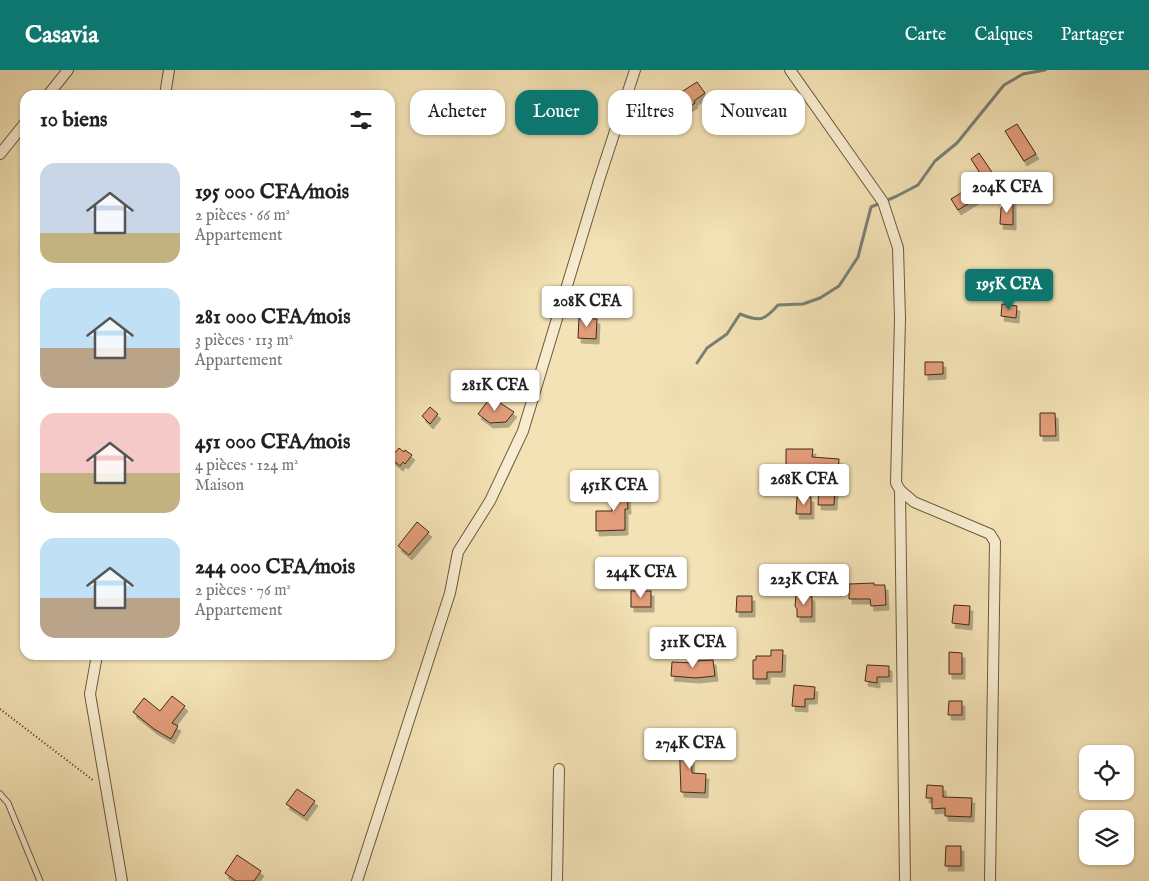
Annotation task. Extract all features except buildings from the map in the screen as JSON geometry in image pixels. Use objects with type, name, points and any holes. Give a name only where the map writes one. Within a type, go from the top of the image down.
[{"type":"street","points":[[52,90],[68,70]]},
{"type":"street","points":[[166,90],[169,70]]},
{"type":"street","points":[[357,881],[450,593],[458,552],[490,500],[523,431],[599,180],[635,70]]},
{"type":"street","points":[[790,70],[883,202],[898,248],[900,318],[896,483],[900,490],[914,502],[990,534],[995,542],[990,881]]},
{"type":"street","points":[[0,154],[20,129]]},
{"type":"street","points":[[900,490],[905,881]]},
{"type":"street","points":[[96,660],[90,694],[122,881]]},
{"type":"street","points":[[557,881],[559,769]]},
{"type":"lane","points":[[0,794],[8,803],[40,881]]},
{"type":"path","points":[[0,710],[106,790]]},
{"type":"waterway","points":[[697,363],[707,348],[727,334],[740,314],[757,319],[765,317],[778,305],[803,304],[820,298],[839,286],[858,257],[871,207],[918,185],[935,161],[957,143],[1004,85],[1023,74],[1045,70]]}]
